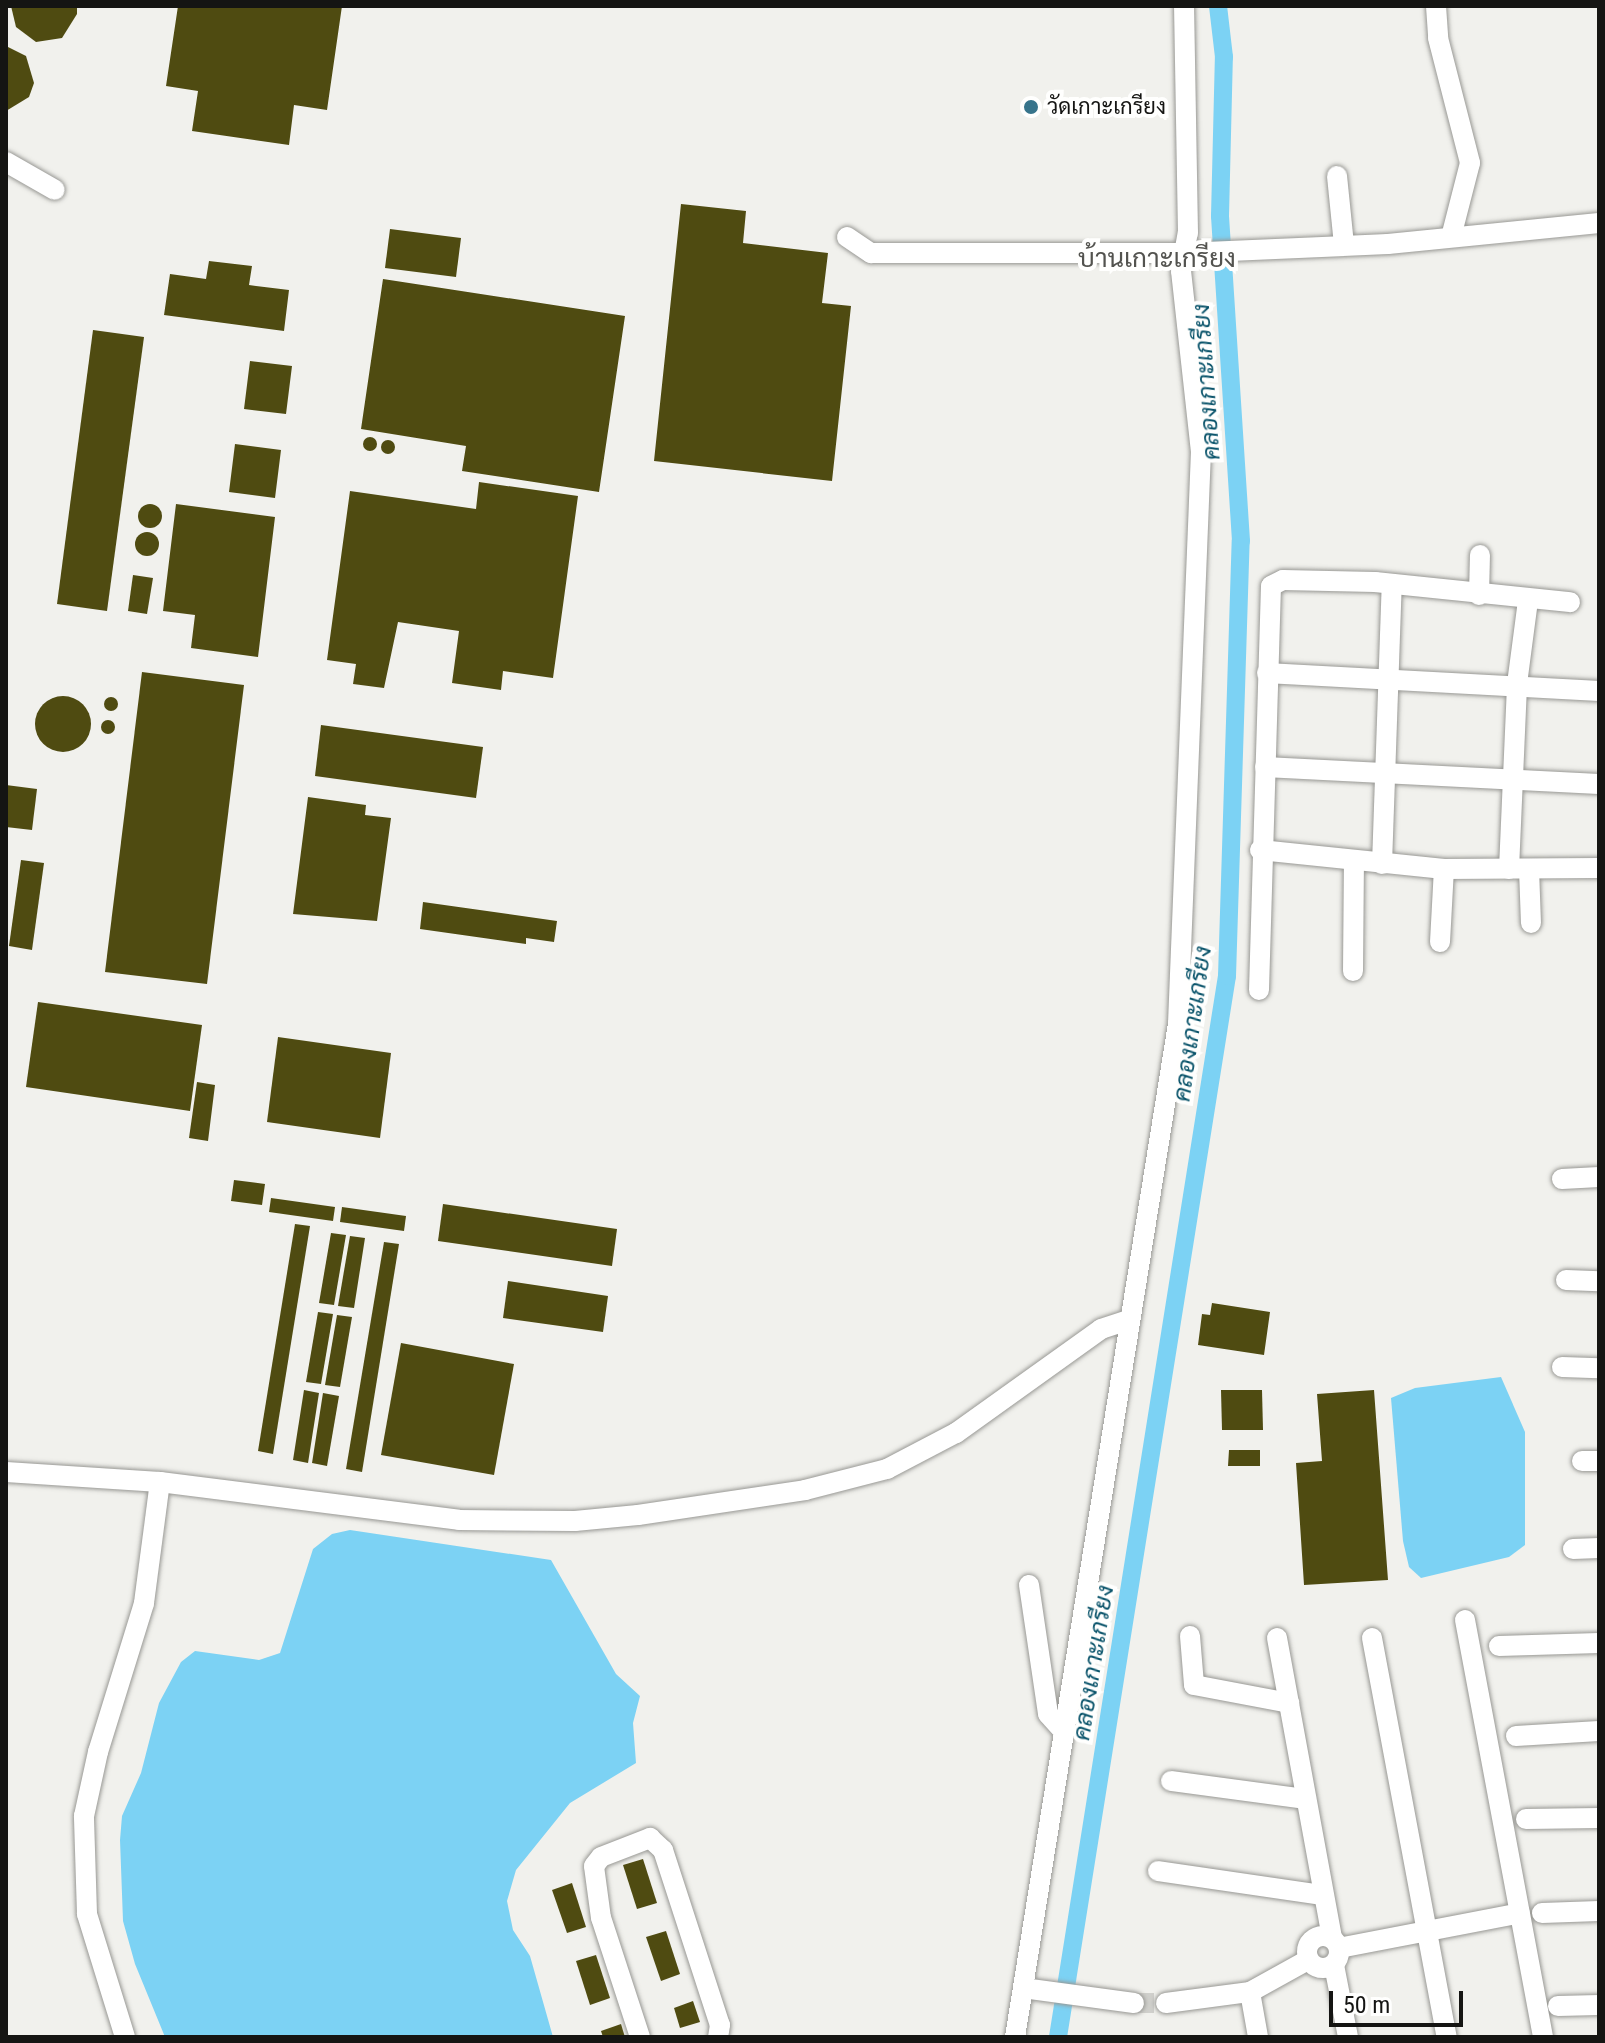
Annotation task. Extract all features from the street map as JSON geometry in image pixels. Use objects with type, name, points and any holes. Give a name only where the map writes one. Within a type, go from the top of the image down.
[{"type":"street","points":[[1015,2037],[1032,1989],[1064,1732],[1178,1024],[1201,452],[1188,233],[1184,6]]},
{"type":"street","points":[[1436,6],[1438,38],[1470,163],[1451,237]]},
{"type":"street","points":[[6,162],[55,190]]},
{"type":"street","points":[[1337,176],[1344,245]]},
{"type":"street","points":[[847,237],[871,253],[1191,252],[1344,245],[1599,223]]},
{"type":"street","points":[[1479,595],[1480,555]]},
{"type":"street","points":[[1259,990],[1268,592],[1276,582],[1392,584],[1528,601],[1570,602]]},
{"type":"street","points":[[1382,864],[1392,584]]},
{"type":"street","points":[[1528,601],[1517,684],[1513,777],[1519,869],[1531,923]]},
{"type":"street","points":[[1267,673],[1517,684],[1599,691]]},
{"type":"street","points":[[1265,767],[1513,777],[1599,784]]},
{"type":"street","points":[[1260,850],[1444,869],[1599,868]]},
{"type":"street","points":[[1353,971],[1354,860]]},
{"type":"street","points":[[1440,942],[1444,869]]},
{"type":"street","points":[[1562,1179],[1599,1177]]},
{"type":"street","points":[[1566,1280],[1599,1281]]},
{"type":"street","points":[[6,1472],[160,1482],[387,1514],[520,1521],[638,1515],[805,1490],[887,1469],[921,1454],[1101,1329],[1128,1320]]},
{"type":"street","points":[[1562,1367],[1599,1368]]},
{"type":"street","points":[[125,2037],[87,1914],[84,1816],[98,1752],[144,1603],[160,1482]]},
{"type":"street","points":[[1573,1549],[1599,1548]]},
{"type":"street","points":[[1029,1585],[1048,1714],[1064,1732]]},
{"type":"street","points":[[1465,1620],[1543,2037]]},
{"type":"street","points":[[1190,1636],[1194,1685],[1289,1703]]},
{"type":"street","points":[[1277,1638],[1335,1950],[1348,2037]]},
{"type":"street","points":[[1372,1638],[1447,2037]]},
{"type":"street","points":[[1499,1646],[1599,1643]]},
{"type":"street","points":[[1516,1736],[1599,1731]]},
{"type":"street","points":[[1171,1781],[1306,1799]]},
{"type":"street","points":[[1526,1819],[1599,1818]]},
{"type":"street","points":[[640,2037],[601,1918],[594,1866],[601,1857],[650,1838],[663,1850],[720,2025],[718,2037]]},
{"type":"street","points":[[1158,1871],[1323,1895]]},
{"type":"street","points":[[1542,1913],[1599,1911]]},
{"type":"street","points":[[1308,1960],[1320,1968],[1335,1950],[1520,1913]]},
{"type":"street","points":[[1308,1960],[1309,1943],[1324,1935],[1335,1950]]},
{"type":"street","points":[[1166,2003],[1250,1992],[1308,1960]]},
{"type":"street","points":[[1032,1989],[1134,2003]]},
{"type":"street","points":[[1250,1992],[1258,2037]]},
{"type":"street","points":[[1558,2006],[1599,2005]]},
{"type":"water","points":[[1501,1377],[1525,1432],[1525,1545],[1509,1557],[1421,1578],[1409,1567],[1403,1541],[1391,1398],[1415,1388]]},
{"type":"water","points":[[350,1530],[551,1560],[616,1674],[640,1696],[633,1723],[636,1763],[570,1803],[516,1870],[507,1901],[513,1930],[530,1956],[553,2037],[165,2037],[135,1964],[123,1921],[122,1816],[141,1773],[159,1703],[181,1662],[195,1651],[259,1660],[280,1653],[313,1549],[332,1534]]},
{"type":"building","points":[[11,6],[77,6],[77,14],[62,38],[36,42],[16,27]]},
{"type":"building","points":[[178,6],[342,6],[327,110],[294,105],[289,145],[192,131],[198,91],[166,86]]},
{"type":"building","points":[[6,46],[26,56],[34,83],[29,97],[6,111]]},
{"type":"building","points":[[681,204],[746,211],[743,243],[828,253],[822,303],[851,306],[832,481],[654,461]]},
{"type":"building","points":[[390,229],[461,238],[456,277],[385,268]]},
{"type":"building","points":[[209,261],[252,266],[249,285],[289,290],[284,331],[164,315],[170,274],[206,279]]},
{"type":"building","points":[[383,279],[625,316],[599,492],[462,471],[466,446],[361,429]]},
{"type":"building","points":[[93,330],[144,337],[107,611],[57,604]]},
{"type":"building","points":[[250,361],[292,366],[286,414],[244,409]]},
{"type":"building","points":[[370,437],[377,444],[370,451],[363,444]]},
{"type":"building","points":[[388,440],[395,447],[388,454],[381,447]]},
{"type":"building","points":[[235,444],[281,450],[275,498],[229,492]]},
{"type":"building","points":[[479,482],[578,496],[553,678],[503,671],[501,690],[452,683],[459,631],[398,622],[384,688],[353,684],[356,664],[327,660],[350,491],[476,509]]},
{"type":"building","points":[[150,504],[159,507],[162,516],[159,525],[150,528],[141,525],[138,516],[141,507]]},
{"type":"building","points":[[176,504],[275,517],[258,657],[191,648],[195,615],[163,611]]},
{"type":"building","points":[[147,532],[156,535],[159,544],[156,553],[147,556],[138,553],[135,544],[138,535]]},
{"type":"building","points":[[133,575],[153,578],[147,614],[128,611]]},
{"type":"building","points":[[142,672],[244,685],[207,984],[105,972]]},
{"type":"building","points":[[63,696],[83,704],[91,724],[83,744],[63,752],[43,744],[35,724],[43,704]]},
{"type":"building","points":[[111,697],[118,704],[111,711],[104,704]]},
{"type":"building","points":[[108,720],[115,727],[108,734],[101,727]]},
{"type":"building","points":[[321,725],[483,747],[476,798],[315,776]]},
{"type":"building","points":[[6,785],[37,789],[32,830],[6,827]]},
{"type":"building","points":[[308,797],[366,805],[365,815],[391,818],[377,921],[293,914]]},
{"type":"building","points":[[21,860],[44,863],[32,950],[9,946]]},
{"type":"building","points":[[423,902],[557,921],[554,942],[526,938],[526,944],[420,929]]},
{"type":"building","points":[[38,1002],[202,1025],[190,1111],[26,1087]]},
{"type":"building","points":[[278,1037],[391,1053],[380,1138],[267,1122]]},
{"type":"building","points":[[197,1082],[215,1085],[208,1141],[189,1138]]},
{"type":"building","points":[[234,1180],[265,1184],[262,1205],[231,1201]]},
{"type":"building","points":[[271,1198],[335,1207],[333,1221],[269,1212]]},
{"type":"building","points":[[443,1204],[617,1229],[612,1266],[438,1241]]},
{"type":"building","points":[[342,1207],[406,1216],[404,1231],[340,1222]]},
{"type":"building","points":[[295,1224],[310,1226],[273,1454],[258,1451]]},
{"type":"building","points":[[331,1233],[346,1235],[334,1305],[319,1303]]},
{"type":"building","points":[[350,1236],[365,1238],[354,1308],[338,1306]]},
{"type":"building","points":[[384,1242],[399,1244],[362,1472],[346,1469]]},
{"type":"building","points":[[508,1281],[608,1296],[603,1332],[503,1318]]},
{"type":"building","points":[[1212,1303],[1270,1312],[1264,1355],[1198,1345],[1202,1314],[1210,1315]]},
{"type":"building","points":[[318,1312],[333,1314],[321,1384],[306,1382]]},
{"type":"building","points":[[337,1315],[352,1317],[340,1387],[325,1385]]},
{"type":"building","points":[[401,1343],[514,1364],[494,1475],[381,1455]]},
{"type":"building","points":[[304,1390],[319,1393],[308,1463],[293,1460]]},
{"type":"building","points":[[1221,1390],[1262,1390],[1263,1430],[1222,1430]]},
{"type":"building","points":[[1374,1390],[1388,1580],[1304,1585],[1296,1463],[1322,1461],[1317,1394]]},
{"type":"building","points":[[323,1393],[339,1396],[327,1466],[312,1463]]},
{"type":"building","points":[[1229,1450],[1260,1450],[1260,1466],[1228,1466]]},
{"type":"building","points":[[643,1859],[657,1903],[637,1909],[623,1865]]},
{"type":"building","points":[[572,1883],[586,1927],[567,1933],[552,1890]]},
{"type":"building","points":[[666,1931],[680,1974],[661,1981],[646,1937]]},
{"type":"building","points":[[596,1955],[610,1998],[590,2005],[576,1961]]},
{"type":"building","points":[[693,2001],[700,2022],[680,2028],[674,2008]]},
{"type":"building","points":[[621,2024],[625,2037],[603,2037],[601,2031]]},
{"type":"waterway","name":"คลองเกาะเกรียง","points":[[1058,2037],[1227,976],[1241,541],[1220,216],[1224,57],[1218,6]]},
{"type":"tunnel","points":[[1134,2003],[1166,2003]]},
{"type":"place","name":"วัดเกาะเกรียง","points":[[1031,107]]},
{"type":"district","name":"บ้านเกาะเกรียง","points":[[1157,259]]}]
